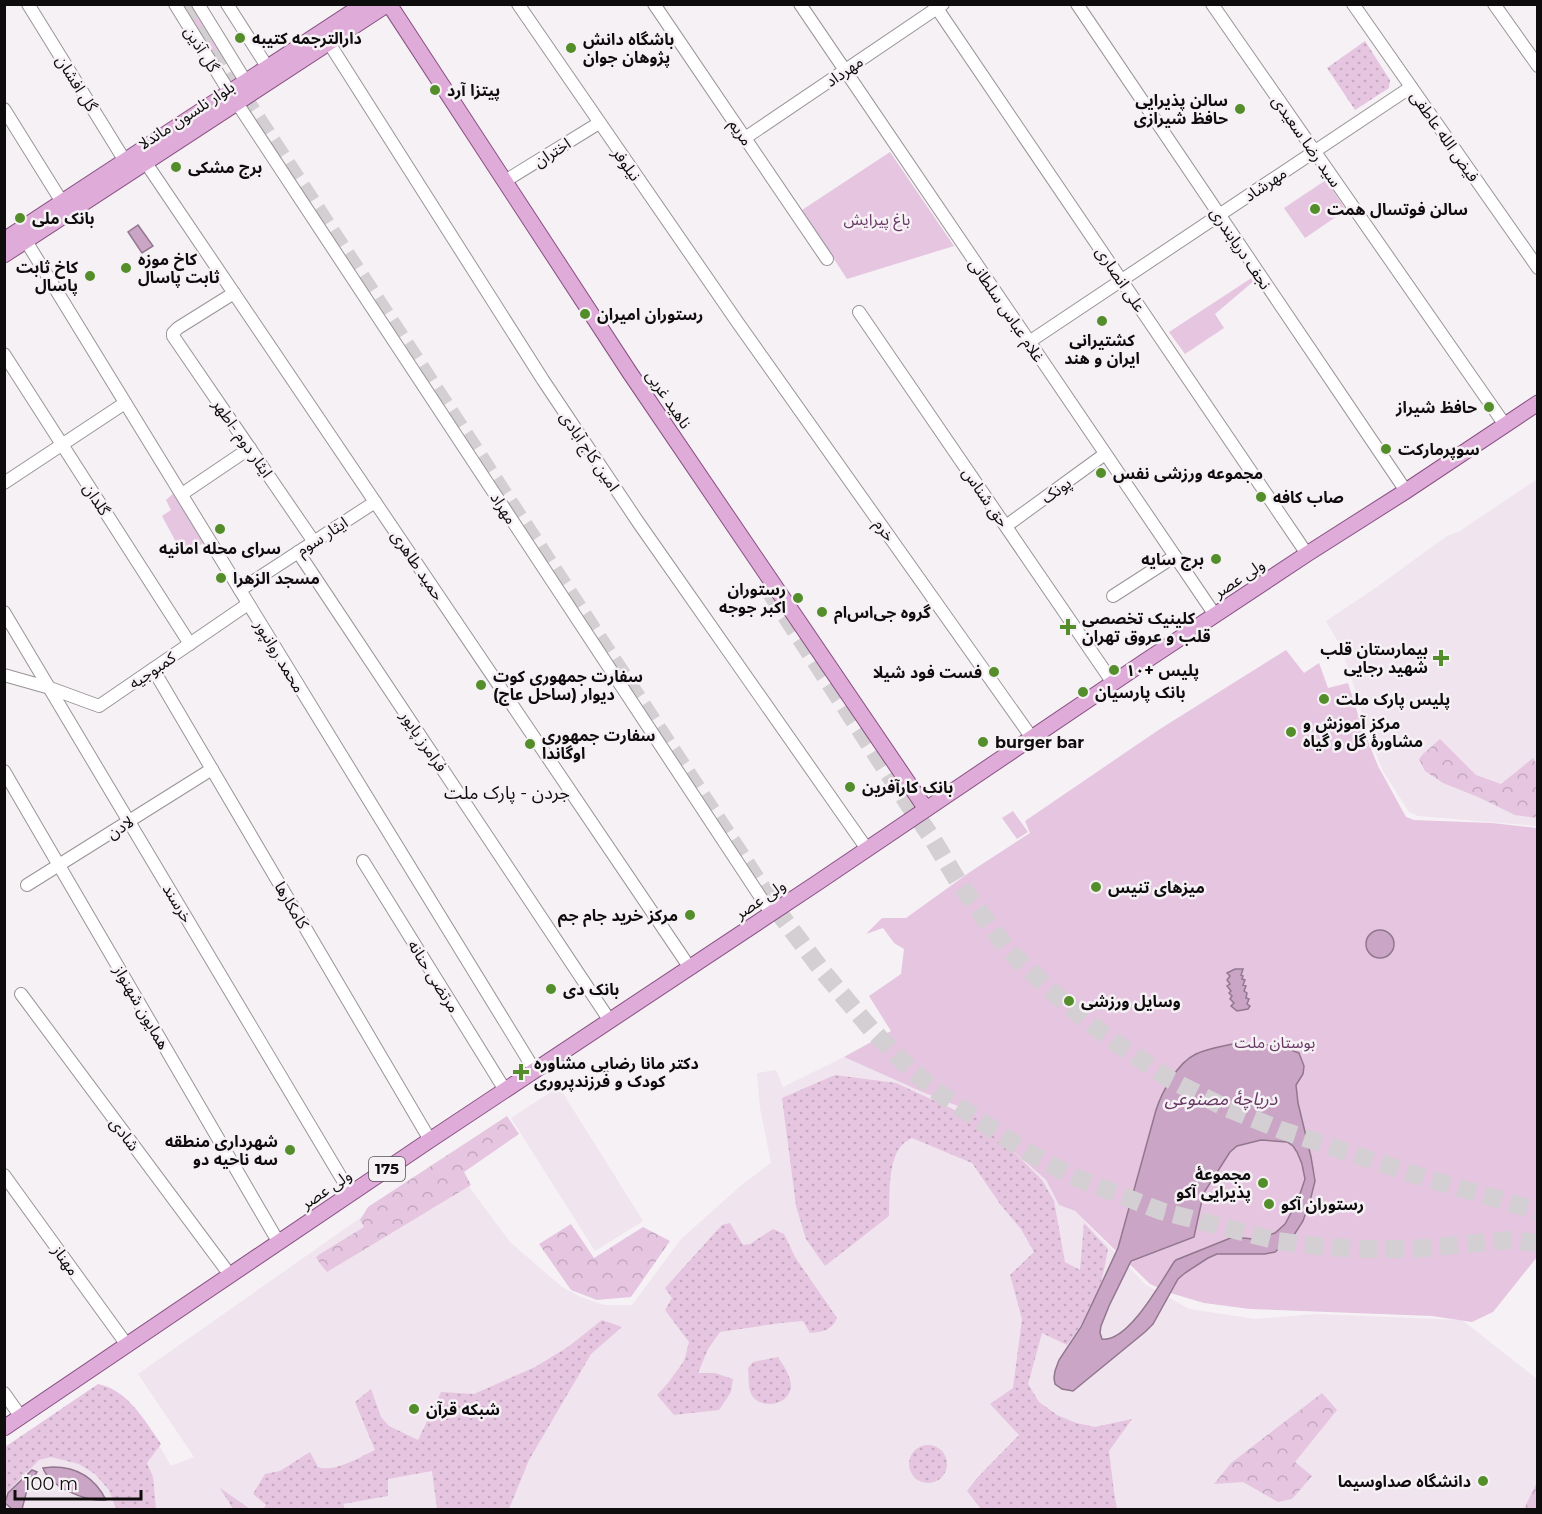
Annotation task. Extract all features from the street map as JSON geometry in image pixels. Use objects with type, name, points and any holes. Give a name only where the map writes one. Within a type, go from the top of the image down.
[{"type":"main road","name":"بلوار نلسون ماندلا","points":[[5,238],[146,163],[233,98],[246,82],[364,4]]},
{"type":"main road","name":"بلوار نلسون ماندلا","points":[[4,255],[26,241],[125,161],[329,43],[388,4]]},
{"type":"main road","name":"ناهید غربی","points":[[388,4],[630,373],[926,809]]},
{"type":"main road","name":"ولی عصر","points":[[4,1428],[1113,683],[1538,403]]},
{"type":"street","name":"گل‌ افشان","points":[[28,4],[125,161]]},
{"type":"street","name":"گل آذین","points":[[175,4],[233,98]]},
{"type":"street","name":"گل آذین","points":[[198,4],[246,82]]},
{"type":"street","points":[[227,4],[268,68]]},
{"type":"street","name":"نیلوفر","points":[[518,4],[738,323]]},
{"type":"street","name":"مریم","points":[[654,4],[827,260]]},
{"type":"street","name":"غلام عباس سلطانی","points":[[800,4],[1215,615]]},
{"type":"street","name":"نجف دریابندری","points":[[1077,4],[1406,491]]},
{"type":"street","name":"سید رضا سعیدی","points":[[1212,4],[1505,425]]},
{"type":"street","name":"فیض الله عاطفی","points":[[1353,4],[1538,268]]},
{"type":"street","points":[[1494,4],[1538,66]]},
{"type":"street","name":"مهرداد","points":[[745,138],[938,6]]},
{"type":"street","name":"علی انصاری","points":[[938,6],[1307,554]]},
{"type":"street","name":"امین کاج آبادی","points":[[329,43],[543,380],[638,522],[867,849]]},
{"type":"street","name":"مهرشاد","points":[[1029,342],[1411,87]]},
{"type":"street","name":"مهراد","points":[[233,98],[771,913]]},
{"type":"street","points":[[4,109],[66,207]]},
{"type":"street","name":"اختران","points":[[505,181],[599,123]]},
{"type":"street","name":"حمید طاهری","points":[[146,163],[690,968]]},
{"type":"street","name":"محمد روانپور","points":[[26,241],[535,1071]]},
{"type":"street","name":"ایثار دوم -اطهر","points":[[234,293],[178,328],[173,333],[175,340],[314,542]]},
{"type":"street","name":"حق شناس","points":[[859,312],[1113,683]]},
{"type":"street","name":"خرم","points":[[738,323],[1032,738]]},
{"type":"street","name":"گلدان","points":[[4,354],[190,644]]},
{"type":"street","points":[[4,483],[125,403]]},
{"type":"street","points":[[182,494],[250,448]]},
{"type":"street","name":"پونک","points":[[1006,526],[1105,454]]},
{"type":"street","name":"ایثار سوم","points":[[240,590],[375,502]]},
{"type":"street","name":"فرامرز پایور","points":[[298,552],[610,1021]]},
{"type":"street","points":[[1113,596],[1175,556]]},
{"type":"street","name":"کمبوجیه","points":[[4,675],[50,688],[99,706],[248,604]]},
{"type":"street","name":"خرسند","points":[[4,612],[351,1194]]},
{"type":"street","name":"کامکارها","points":[[153,669],[430,1140]]},
{"type":"street","name":"لادن","points":[[27,885],[212,769]]},
{"type":"street","name":"همایون شهنواز","points":[[4,771],[279,1243]]},
{"type":"street","name":"مرتضی حنانه","points":[[363,861],[505,1090]]},
{"type":"street","name":"شادی","points":[[21,994],[230,1275]]},
{"type":"street","name":"مهناز","points":[[4,1174],[127,1345]]},
{"type":"street","points":[[4,1393],[21,1417]]},
{"type":"shaded area","name":"بیمارستان قلب شهید رجایی","points":[[1537,479],[1537,826],[1418,816],[1409,812],[1383,771],[1370,739],[1350,673],[1338,642],[1326,621],[1447,536],[1460,531]]},
{"type":"shaded area","points":[[844,1057],[975,1113],[1003,1142],[1046,1180],[1059,1205],[1075,1211],[1145,1284],[1189,1309],[1255,1319],[1316,1314],[1462,1320],[1537,1379],[1537,1492],[1528,1509],[5,1510],[5,1456],[145,1421],[171,1466],[194,1457],[138,1374],[447,1157],[510,1242],[562,1287],[604,1305],[632,1305],[681,1239],[744,1183],[771,1163],[760,1108],[757,1073],[776,1070],[783,1087]]},
{"type":"shaded area","points":[[559,1087],[643,1221],[595,1251],[511,1118]]},
{"type":"green space","points":[[178,5],[193,5],[226,57],[215,64]]},
{"type":"green space","points":[[1365,41],[1390,80],[1389,88],[1355,110],[1327,68]]},
{"type":"green space","name":"باغ پیرایش","points":[[890,152],[954,246],[847,279],[802,210]]},
{"type":"green space","name":"سالن فوتسال همت","points":[[1326,180],[1346,210],[1305,238],[1284,208]]},
{"type":"green space","points":[[1253,277],[1255,280],[1215,314],[1224,328],[1185,354],[1169,332]]},
{"type":"green space","points":[[174,493],[203,543],[184,557],[162,516],[171,510],[166,500]]},
{"type":"green space","name":"بوستان ملت","points":[[1286,650],[1304,673],[1319,663],[1328,688],[1348,683],[1378,766],[1406,817],[1414,820],[1492,823],[1537,828],[1537,1257],[1493,1312],[1472,1322],[1432,1316],[1250,1309],[1204,1303],[1167,1292],[1150,1284],[1075,1211],[1059,1205],[1046,1180],[1003,1142],[975,1113],[844,1057],[891,1031],[869,996],[901,974],[904,949],[894,943],[883,928],[866,934],[882,918],[906,918],[1030,833],[1025,821],[1160,729]]},
{"type":"green space","points":[[1440,739],[1476,775],[1501,784],[1533,758],[1537,765],[1537,818],[1515,815],[1443,783],[1425,771],[1419,759]]},
{"type":"green space","points":[[1013,811],[1028,832],[1017,839],[1002,818]]},
{"type":"green space","points":[[835,1075],[896,1083],[957,1111],[975,1113],[1042,1180],[1054,1201],[1065,1262],[1080,1270],[1084,1223],[1108,1249],[1098,1291],[1082,1323],[1067,1345],[1042,1333],[1028,1384],[1039,1402],[1057,1415],[1076,1423],[1095,1427],[1132,1419],[1109,1451],[1117,1509],[981,1509],[967,1491],[1019,1435],[990,1404],[1013,1388],[1022,1319],[1010,1275],[1034,1252],[1021,1229],[1000,1204],[972,1163],[912,1138],[899,1150],[892,1167],[889,1216],[825,1266],[806,1239],[796,1206],[782,1098]]},
{"type":"green space","points":[[507,1116],[519,1134],[464,1172],[471,1185],[327,1272],[321,1265],[316,1257],[364,1227],[360,1220],[368,1207]]},
{"type":"green space","points":[[730,1223],[743,1245],[750,1244],[773,1229],[784,1234],[795,1257],[837,1318],[830,1328],[815,1333],[810,1333],[803,1321],[720,1332],[708,1349],[698,1373],[715,1373],[733,1379],[731,1392],[719,1410],[674,1415],[657,1395],[684,1361],[689,1342],[665,1310],[672,1298],[665,1288],[722,1225]]},
{"type":"green space","points":[[571,1224],[594,1258],[643,1227],[670,1241],[631,1297],[597,1300],[571,1290],[539,1244]]},
{"type":"green space","points":[[602,1320],[622,1327],[591,1354],[529,1460],[509,1509],[437,1509],[432,1471],[388,1479],[388,1496],[343,1504],[345,1509],[263,1509],[266,1505],[253,1494],[265,1474],[280,1471],[310,1452],[318,1467],[332,1468],[375,1450],[355,1402],[371,1389],[381,1417],[389,1426],[418,1440],[441,1392],[474,1394],[535,1367],[568,1347]]},
{"type":"green space","points":[[778,1357],[790,1378],[789,1393],[779,1402],[765,1404],[759,1402],[750,1391],[748,1368],[753,1362]]},
{"type":"green space","points":[[98,1384],[109,1387],[127,1400],[142,1416],[161,1444],[147,1463],[153,1477],[156,1509],[116,1509],[109,1490],[95,1474],[79,1464],[51,1457],[39,1460],[5,1494],[5,1447]]},
{"type":"green space","points":[[1322,1393],[1337,1410],[1295,1462],[1312,1476],[1292,1499],[1278,1502],[1243,1482],[1214,1484],[1231,1463]]},
{"type":"green space","points":[[928,1445],[942,1450],[947,1464],[942,1478],[928,1483],[914,1478],[909,1464],[914,1450]]},
{"type":"green space","points":[[1537,1482],[1537,1509],[1524,1509]]},
{"type":"green space","points":[[220,1488],[250,1509],[233,1509]]},
{"type":"water","points":[[138,225],[153,246],[142,253],[128,232]]},
{"type":"water","points":[[1380,930],[1390,934],[1394,944],[1390,954],[1380,958],[1370,954],[1366,944],[1370,934]]},
{"type":"water","points":[[1235,969],[1243,969],[1241,975],[1245,980],[1243,985],[1246,986],[1244,991],[1247,993],[1246,998],[1249,999],[1248,1009],[1237,1011],[1231,1006],[1234,1003],[1230,999],[1232,996],[1229,993],[1231,991],[1227,986],[1230,984],[1227,980],[1230,976],[1227,973]]},
{"type":"water","name":"دریاچهٔ مصنوعی","points":[[1237,1043],[1269,1045],[1299,1053],[1304,1066],[1303,1074],[1296,1085],[1315,1181],[1303,1221],[1294,1235],[1275,1252],[1217,1254],[1185,1273],[1178,1279],[1153,1324],[1145,1332],[1073,1391],[1062,1389],[1055,1384],[1055,1371],[1059,1360],[1081,1327],[1118,1248],[1162,1095],[1171,1079],[1189,1058],[1206,1050]],"holes":[[[1261,1140],[1287,1142],[1297,1152],[1305,1179],[1298,1200],[1285,1224],[1275,1233],[1253,1239],[1233,1237],[1176,1260],[1133,1322],[1112,1338],[1102,1339],[1101,1326],[1131,1261],[1194,1237],[1205,1191],[1230,1152],[1237,1146]]]},
{"type":"water","points":[[43,1468],[70,1469],[84,1475],[102,1492],[106,1500],[89,1499],[61,1487],[47,1475]]},
{"type":"water","points":[[32,1470],[37,1472],[27,1490],[22,1509],[12,1509],[5,1503],[8,1493]]},
{"type":"tunnel","points":[[186,4],[248,105],[776,909],[824,973],[871,1029],[911,1070],[939,1093],[1027,1152],[1074,1177],[1161,1211],[1277,1241],[1325,1247],[1413,1249],[1509,1240],[1538,1243]]},
{"type":"tunnel","points":[[771,593],[932,838],[959,883],[1007,949],[1057,996],[1106,1036],[1169,1079],[1224,1107],[1281,1130],[1419,1176],[1538,1211]]},
{"type":"place","name":"دارالترجمه کتیبه","points":[[240,38]]},
{"type":"place","name":"باشگاه دانش پژوهان جوان","points":[[571,48]]},
{"type":"place","name":"پیتزا آرد","points":[[435,90]]},
{"type":"place","name":"سالن پذیرایی حافظ شیرازی","points":[[1240,109]]},
{"type":"place","name":"برج مشکی","points":[[176,167]]},
{"type":"place","name":"سالن فوتسال همت","points":[[1315,209]]},
{"type":"place","name":"بانک ملی","points":[[20,218]]},
{"type":"place","name":"کاخ موزه ثابت پاسال","points":[[126,268]]},
{"type":"place","name":"کاخ ثابت پاسال","points":[[90,276]]},
{"type":"place","name":"رستوران امیران","points":[[585,314]]},
{"type":"place","name":"کشتیرانی ایران و هند","points":[[1102,321]]},
{"type":"place","name":"حافظ شیراز","points":[[1489,407]]},
{"type":"place","name":"سوپرمارکت","points":[[1386,449]]},
{"type":"place","name":"مجموعه ورزشی نفس","points":[[1101,473]]},
{"type":"place","name":"صاب کافه","points":[[1261,497]]},
{"type":"place","name":"سرای محله امانیه","points":[[220,529]]},
{"type":"place","name":"برج سایه","points":[[1216,559]]},
{"type":"place","name":"مسجد الزهرا","points":[[221,578]]},
{"type":"place","name":"رستوران اکبر جوجه","points":[[798,598]]},
{"type":"place","name":"گروه جی‌اس‌ام","points":[[822,612]]},
{"type":"place","name":"کلینیک تخصصی قلب و عروق تهران","points":[[1068,627]]},
{"type":"place","name":"بیمارستان قلب شهید رجایی","points":[[1441,658]]},
{"type":"place","name":"پلیس +۱۰","points":[[1114,670]]},
{"type":"place","name":"فست فود شیلا","points":[[994,672]]},
{"type":"place","name":"سفارت جمهوری کوت دیوار (ساحل عاج)","points":[[481,685]]},
{"type":"place","name":"بانک پارسیان","points":[[1083,692]]},
{"type":"place","name":"پلیس پارک ملت","points":[[1324,699]]},
{"type":"place","name":"مرکز آموزش و مشاورهٔ گل و گیاه","points":[[1291,732]]},
{"type":"place","name":"burger bar","points":[[983,742]]},
{"type":"place","name":"سفارت جمهوری اوگاندا","points":[[530,744]]},
{"type":"place","name":"بانک کارآفرین","points":[[850,787]]},
{"type":"place","name":"میزهای تنیس","points":[[1096,887]]},
{"type":"place","name":"مرکز خرید جام جم","points":[[690,915]]},
{"type":"place","name":"بانک دی","points":[[551,989]]},
{"type":"place","name":"وسایل ورزشی","points":[[1069,1001]]},
{"type":"place","name":"دکتر مانا رضایی مشاوره کودک و فرزندپروری","points":[[521,1072]]},
{"type":"place","name":"شهرداری منطقه سه ناحیه دو","points":[[290,1150]]},
{"type":"place","name":"مجموعهٔ پذیرایی آکو","points":[[1263,1183]]},
{"type":"place","name":"رستوران آکو","points":[[1269,1204]]},
{"type":"place","name":"شبکه قرآن","points":[[414,1409]]},
{"type":"place","name":"دانشگاه صداوسیما","points":[[1483,1481]]},
{"type":"district","name":"جردن - پارک ملت","points":[[507,793]]}]
